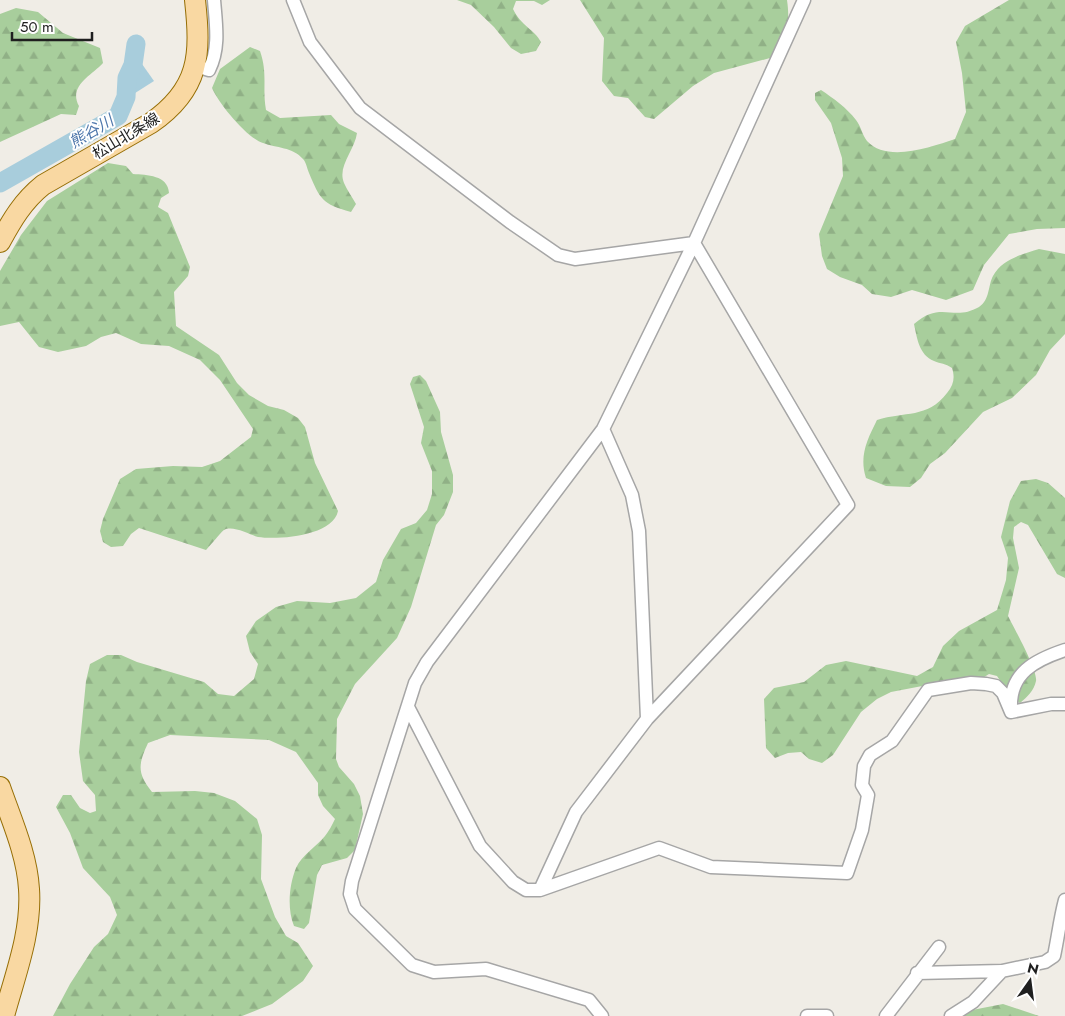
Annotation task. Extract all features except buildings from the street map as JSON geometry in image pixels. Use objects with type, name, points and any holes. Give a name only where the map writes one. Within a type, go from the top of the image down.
[{"type":"main road","name":"松山北条線","points":[[0,242],[12,220],[29,196],[43,185],[163,114],[184,92],[196,66],[198,43],[195,0]]},
{"type":"main road","points":[[0,787],[24,856],[29,887],[27,929],[4,1016]]},
{"type":"street","points":[[196,66],[209,70],[216,57],[217,36],[214,0]]},
{"type":"street","points":[[293,0],[310,42],[360,108],[510,222],[558,255],[575,259],[694,243]]},
{"type":"street","points":[[602,1016],[589,1000],[486,969],[434,972],[412,965],[355,909],[350,894],[352,881],[415,682],[603,429],[694,243],[804,0]]},
{"type":"street","points":[[540,890],[576,812],[647,719],[848,505],[694,243]]},
{"type":"street","points":[[603,429],[632,495],[639,531],[647,719]]},
{"type":"street","points":[[1011,712],[1010,701],[1026,667],[1065,650]]},
{"type":"street","points":[[408,707],[480,846],[513,882],[526,890],[540,890],[659,848],[711,867],[847,873],[862,830],[868,795],[862,785],[864,766],[870,754],[892,741],[928,690],[971,683],[996,686],[1003,693],[1011,712]]},
{"type":"street","points":[[1011,712],[1051,704],[1065,704]]},
{"type":"street","points":[[917,973],[1002,971],[1045,962],[1054,956],[1059,934],[1059,922],[1065,900]]},
{"type":"street","points":[[886,1016],[917,973],[939,947]]},
{"type":"street","points":[[951,1016],[973,1002],[1002,971]]},
{"type":"street","points":[[807,1016],[827,1016]]},
{"type":"green space","points":[[457,0],[550,0],[542,5],[534,1],[516,1],[513,9],[520,20],[541,42],[536,51],[521,54],[511,48],[494,27],[471,5]]},
{"type":"green space","points":[[580,0],[787,0],[788,17],[786,31],[770,58],[714,73],[693,86],[654,119],[645,117],[628,98],[614,96],[602,81],[604,38]]},
{"type":"green space","points":[[1009,0],[1065,0],[1065,228],[1037,229],[1009,234],[984,265],[973,290],[946,300],[912,290],[891,297],[872,294],[862,285],[840,277],[827,269],[822,256],[819,234],[843,176],[842,158],[831,123],[815,100],[815,93],[821,90],[848,111],[856,120],[867,141],[876,148],[897,152],[909,151],[955,139],[966,112],[962,73],[956,42],[965,26]]},
{"type":"green space","points":[[16,8],[38,12],[63,33],[100,48],[103,63],[79,87],[76,93],[79,106],[76,115],[61,114],[0,142],[0,14]]},
{"type":"green space","points":[[250,47],[260,51],[264,74],[266,110],[280,118],[331,115],[339,124],[357,133],[342,177],[356,204],[351,212],[328,203],[319,195],[305,162],[299,155],[289,150],[263,143],[249,135],[234,120],[216,95],[212,88],[220,69]]},
{"type":"green space","points":[[108,163],[126,166],[133,174],[161,179],[168,187],[169,193],[161,198],[158,207],[168,213],[190,267],[188,276],[174,292],[176,326],[219,355],[237,383],[249,395],[268,406],[284,410],[298,418],[305,427],[315,463],[338,511],[334,519],[326,526],[316,531],[279,538],[258,537],[237,529],[228,529],[224,530],[206,550],[139,528],[131,534],[123,546],[111,547],[103,542],[100,531],[103,519],[120,479],[136,469],[173,466],[202,467],[220,461],[251,437],[253,429],[220,380],[200,360],[169,346],[141,344],[116,333],[101,337],[86,346],[58,352],[39,347],[19,322],[0,326],[0,271],[21,235],[47,201]]},
{"type":"green space","points":[[1039,249],[1065,254],[1065,334],[1050,350],[1036,375],[1012,398],[983,412],[945,453],[930,464],[921,478],[910,487],[886,486],[866,478],[863,462],[865,448],[877,420],[915,413],[932,407],[947,393],[954,378],[952,368],[934,361],[925,355],[916,335],[914,324],[932,313],[962,313],[979,307],[987,296],[993,276],[1002,265],[1013,258]]},
{"type":"green space","points":[[420,375],[426,381],[440,412],[441,432],[453,475],[453,492],[444,515],[436,525],[411,607],[397,638],[355,684],[337,719],[336,759],[339,767],[354,784],[360,796],[363,814],[355,850],[347,858],[322,865],[317,875],[309,923],[304,929],[294,926],[290,912],[290,889],[299,863],[325,836],[335,819],[323,806],[318,795],[318,783],[296,752],[269,740],[170,735],[148,743],[142,757],[142,774],[152,792],[195,791],[214,793],[235,801],[257,819],[262,835],[261,879],[275,917],[286,936],[298,943],[313,966],[303,981],[272,1004],[242,1016],[53,1016],[70,984],[94,947],[108,934],[117,915],[110,897],[83,868],[70,833],[56,807],[63,795],[71,795],[80,808],[90,813],[96,811],[95,795],[83,781],[79,752],[86,681],[90,664],[107,655],[121,655],[137,662],[204,682],[218,694],[234,696],[254,679],[258,664],[250,652],[246,636],[256,621],[276,607],[297,601],[330,603],[356,598],[376,582],[383,560],[401,529],[416,523],[427,510],[432,494],[432,471],[421,443],[424,427],[410,384],[413,377]]},
{"type":"green space","points":[[1036,479],[1048,483],[1065,498],[1065,578],[1057,574],[1028,525],[1021,522],[1014,527],[1013,538],[1019,568],[1008,616],[1030,659],[1036,676],[1035,685],[1028,696],[1020,703],[1011,697],[997,676],[989,674],[981,679],[964,678],[891,692],[877,699],[861,712],[833,755],[822,763],[809,759],[801,752],[788,753],[775,758],[766,748],[764,699],[774,688],[804,682],[826,665],[846,661],[917,676],[933,667],[943,646],[959,631],[997,610],[1006,580],[1008,558],[1001,537],[1010,501],[1021,481]]},
{"type":"green space","points":[[1003,1004],[1039,1016],[963,1016],[967,1011]]},
{"type":"water","points":[[142,64],[154,81],[132,95],[131,84],[134,70]]},
{"type":"waterway","name":"熊谷川","points":[[0,183],[118,116],[126,97],[127,78],[133,65],[136,44]]}]
